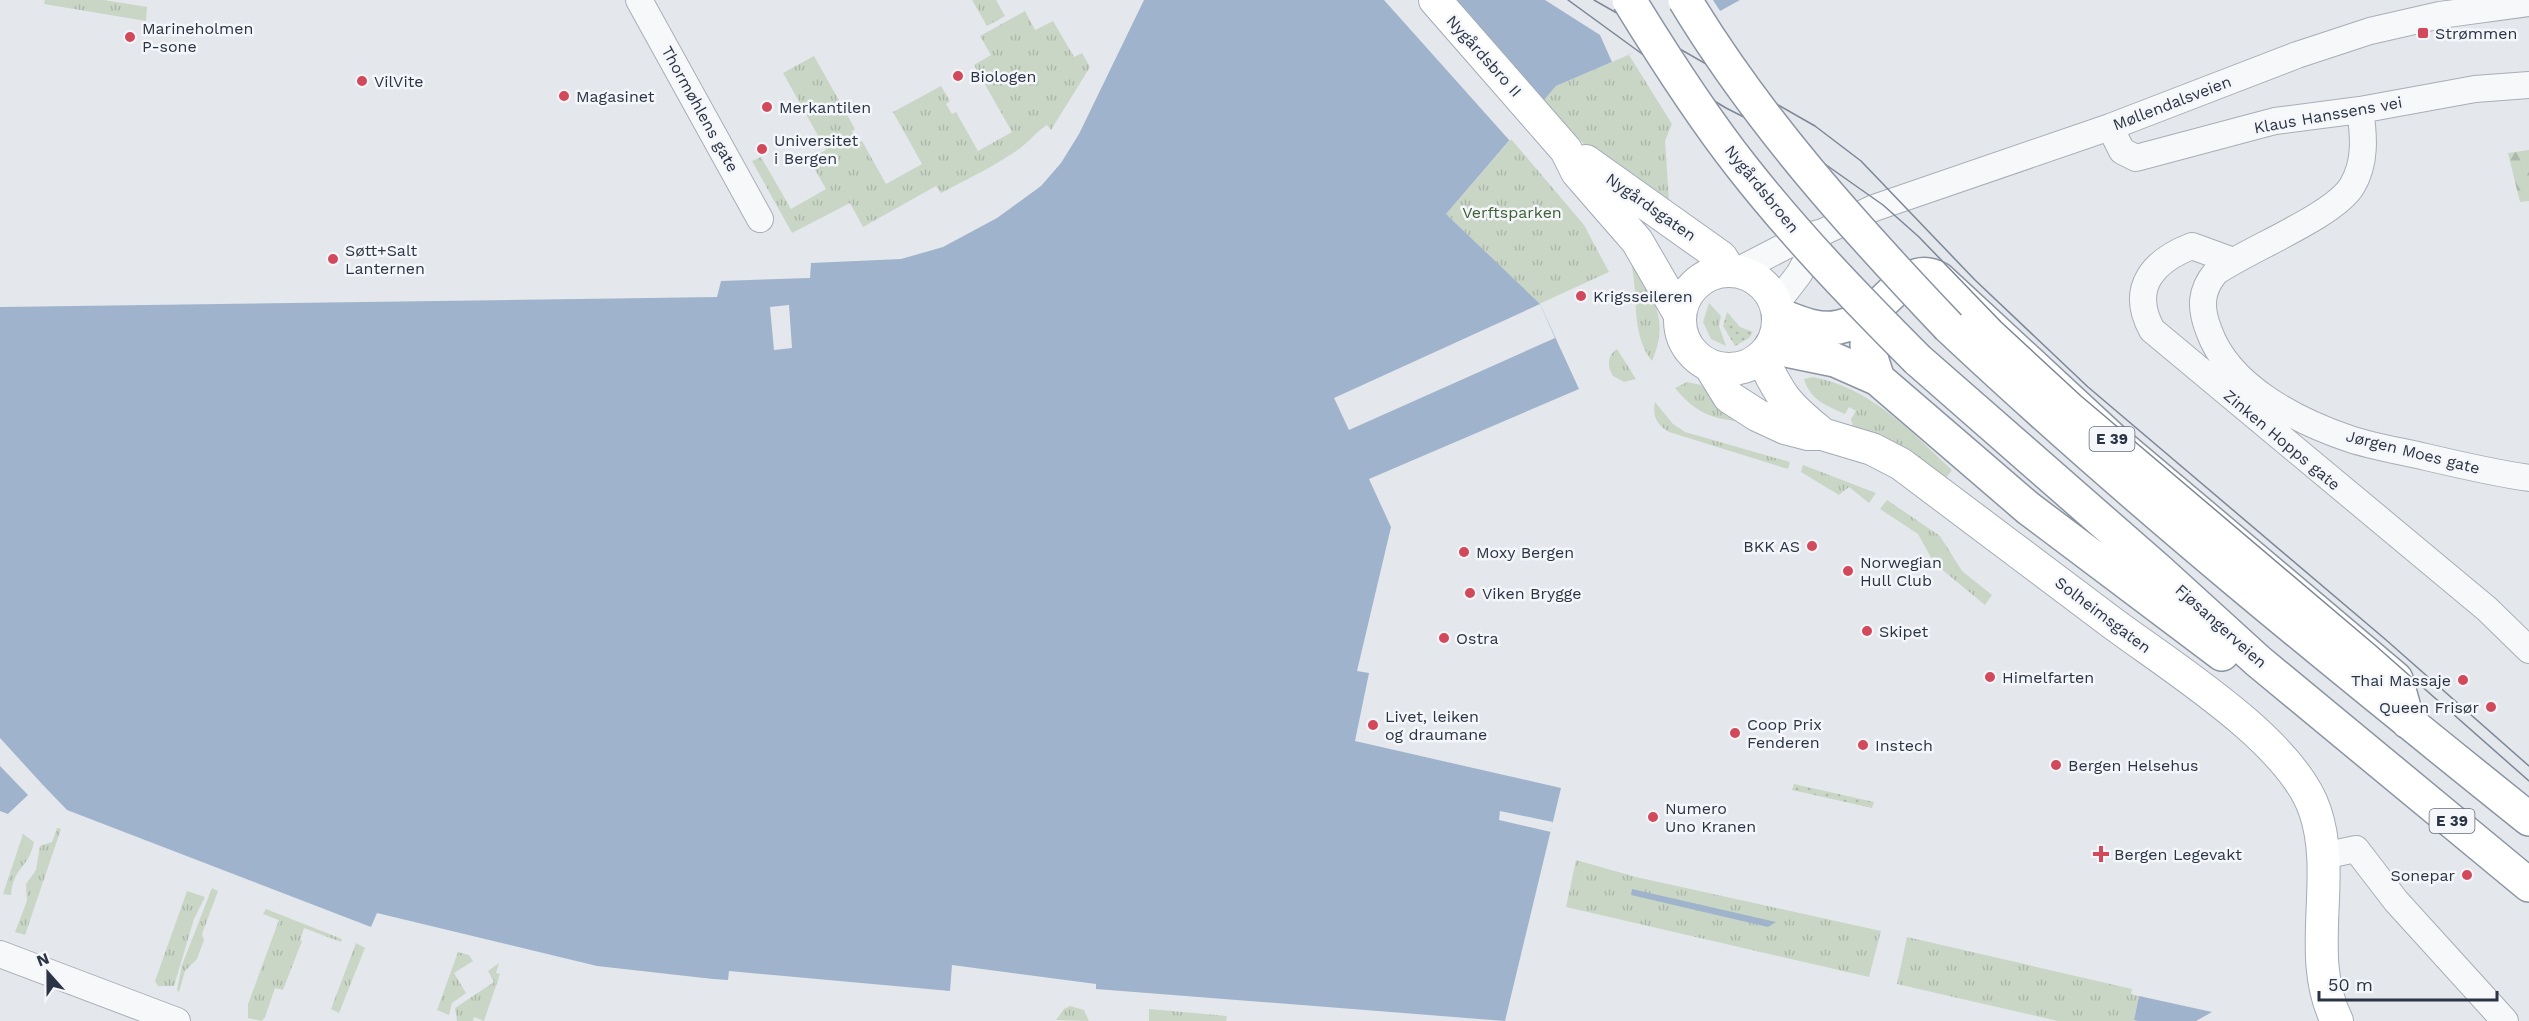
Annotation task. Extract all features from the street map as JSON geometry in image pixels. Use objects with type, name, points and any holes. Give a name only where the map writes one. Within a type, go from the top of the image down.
[{"type":"highway","name":"Nygårdsbroen","points":[[1629,0],[1662,54],[1741,166],[1845,287],[1918,360]]},
{"type":"highway","name":"E 39","points":[[1685,0],[1702,29],[1777,133],[1814,179],[1949,327],[2079,447],[2187,541],[2529,819]]},
{"type":"highway","name":"E 39","points":[[1778,309],[1824,328],[1847,325],[1869,314],[1892,291],[1913,276],[1926,274],[1939,279],[2114,441],[2396,680],[2408,722]]},
{"type":"highway","points":[[1869,314],[1867,345],[1878,380]]},
{"type":"highway","points":[[1766,353],[1835,360],[1878,380],[2028,508],[2228,659],[2258,661]]},
{"type":"highway","name":"Fjøsangerveien","points":[[1918,360],[2158,570],[2258,661],[2529,885]]},
{"type":"main road","name":"Nygårdsbro II","points":[[1435,0],[1534,112]]},
{"type":"main road","name":"Nygårdsgaten","points":[[1534,112],[1566,150],[1577,172],[1637,241],[1680,315]]},
{"type":"main road","name":"Nygårdsgaten","points":[[1566,150],[1589,162],[1624,190],[1703,244],[1721,257],[1734,271]]},
{"type":"main road","points":[[1734,271],[1761,282],[1778,309],[1779,327],[1766,353],[1737,369],[1710,366],[1688,348],[1681,332],[1682,305],[1693,286],[1709,275],[1734,271]]},
{"type":"main road","name":"Solheimsgaten","points":[[1766,353],[1776,388],[1788,406],[1822,434]]},
{"type":"main road","name":"Solheimsgaten","points":[[1710,366],[1730,397],[1757,415],[1785,428],[1808,434],[1822,434],[1872,448],[1901,464],[2224,706],[2263,740],[2287,765],[2305,790],[2315,810],[2323,856],[2323,961],[2326,990],[2337,1021]]},
{"type":"street","name":"Thormøhlens gate","points":[[639,0],[760,219]]},
{"type":"street","name":"Møllendalsveien","points":[[1734,271],[1803,237],[1823,232],[1874,208],[2110,127],[2297,55],[2370,31],[2440,15],[2529,3]]},
{"type":"street","name":"Klaus Hanssens vei","points":[[2110,127],[2122,151],[2136,158],[2275,121],[2360,110],[2475,89],[2529,85]]},
{"type":"street","name":"Jørgen Moes gate","points":[[2360,110],[2364,139],[2361,162],[2351,187],[2336,204],[2233,261],[2207,282],[2202,307],[2211,338],[2221,357],[2252,386],[2297,417],[2351,439],[2529,478]]},
{"type":"street","points":[[1778,309],[1823,232]]},
{"type":"street","name":"Zinken Hopps gate","points":[[2233,261],[2192,246],[2170,255],[2152,272],[2144,286],[2146,319],[2152,330],[2487,609],[2529,650]]},
{"type":"street","points":[[2323,856],[2356,849],[2396,901],[2505,1021]]},
{"type":"street","points":[[0,954],[177,1021]]},
{"type":"green space","points":[[45,0],[104,0],[147,7],[146,21],[44,4]]},
{"type":"green space","points":[[972,0],[996,0],[1005,16],[987,26]]},
{"type":"green space","points":[[1025,11],[1035,30],[1053,21],[1074,57],[1082,53],[1090,67],[1051,130],[1047,125],[1019,149],[991,167],[941,193],[936,186],[863,227],[850,203],[792,233],[752,161],[761,157],[791,209],[826,189],[809,159],[826,150],[783,73],[814,56],[855,129],[852,131],[858,143],[862,141],[886,184],[922,164],[893,112],[941,86],[950,101],[946,104],[952,114],[956,112],[978,151],[1012,132],[974,65],[991,55],[980,36]]},
{"type":"green space","points":[[1629,55],[1672,124],[1665,141],[1669,200],[1665,207],[1603,164],[1543,101],[1556,86]]},
{"type":"green space","name":"Verftsparken","points":[[1511,139],[1584,225],[1609,272],[1539,304],[1446,214]]},
{"type":"green space","points":[[2529,150],[2529,201],[2520,202],[2508,153]]},
{"type":"green space","points":[[1630,259],[1651,295],[1659,319],[1660,332],[1652,361],[1640,338]]},
{"type":"green space","points":[[1709,303],[1721,316],[1719,326],[1726,346],[1711,339],[1703,322]]},
{"type":"green space","points":[[1727,312],[1740,327],[1753,332],[1749,338],[1735,346],[1723,326]]},
{"type":"green space","points":[[1617,349],[1636,379],[1624,382],[1613,376],[1609,361]]},
{"type":"green space","points":[[1813,377],[1853,391],[1889,413],[1952,470],[1945,479],[1853,428],[1851,419],[1856,411],[1849,407],[1845,414],[1820,401],[1810,392],[1804,379]]},
{"type":"green space","points":[[1687,382],[1701,385],[1719,407],[1736,421],[1709,415],[1688,402],[1675,388]]},
{"type":"green space","points":[[1655,402],[1673,424],[1685,432],[1790,462],[1788,469],[1669,432],[1656,420]]},
{"type":"green space","points":[[1803,465],[1876,493],[1869,503],[1849,487],[1839,495],[1801,472]]},
{"type":"green space","points":[[1887,500],[1940,536],[1962,571],[1992,595],[1985,605],[1934,563],[1918,534],[1880,509]]},
{"type":"green space","points":[[1794,784],[1874,802],[1872,808],[1792,790]]},
{"type":"green space","points":[[57,828],[61,829],[25,935],[15,932],[27,901],[26,884],[36,870],[40,846],[52,842]]},
{"type":"green space","points":[[23,834],[34,842],[31,851],[15,878],[11,895],[3,894]]},
{"type":"green space","points":[[1576,860],[1636,877],[1881,931],[1869,977],[1566,907]]},
{"type":"green space","points":[[212,888],[218,891],[202,934],[204,940],[197,959],[185,971],[179,992],[177,990],[182,965]]},
{"type":"green space","points":[[187,891],[205,897],[194,919],[174,986],[158,986],[155,981]]},
{"type":"green space","points":[[266,909],[342,939],[341,942],[304,928],[300,940],[302,941],[283,990],[275,988],[262,1021],[248,1018],[248,1004],[279,920],[263,914]]},
{"type":"green space","points":[[1907,937],[2132,989],[2131,994],[2139,996],[2134,1020],[2138,1021],[2058,1021],[1897,984]]},
{"type":"green space","points":[[356,943],[365,948],[339,1013],[331,1009]]},
{"type":"green space","points":[[458,952],[469,955],[473,961],[454,973],[466,993],[452,1003],[449,1015],[437,1010]]},
{"type":"green space","points":[[499,963],[496,973],[500,974],[484,1021],[474,1017],[473,1021],[457,1021],[455,1008],[494,982],[488,971]]},
{"type":"green space","points":[[1070,1006],[1084,1010],[1089,1021],[1056,1020],[1064,1009]]},
{"type":"green space","points":[[1149,1009],[1227,1016],[1226,1021],[1149,1021]]},
{"type":"water","points":[[1144,0],[1740,0],[1682,32],[1556,86],[1446,214],[1540,304],[1579,389],[1369,479],[1391,527],[1357,671],[1369,673],[1355,741],[1561,788],[1505,1021],[1096,989],[1096,984],[952,965],[950,991],[729,971],[728,980],[713,979],[597,966],[377,913],[371,927],[67,810],[42,784],[8,814],[0,811],[0,307],[717,297],[721,281],[810,278],[811,263],[901,259],[943,247],[997,218],[1041,186],[1061,163],[1079,134]]},
{"type":"water","points":[[1632,889],[1776,922],[1768,927],[1631,895]]},
{"type":"water","points":[[2139,996],[2212,1012],[2196,1021],[2138,1021],[2134,1020]]},
{"type":"pier","points":[[1384,0],[1451,0],[1543,101],[1510,141]]},
{"type":"pier","points":[[1545,0],[1713,0],[1722,14],[1683,35],[1612,62],[1600,35]]},
{"type":"pier","points":[[1540,304],[1555,338],[1349,430],[1334,398]]},
{"type":"pier","points":[[789,305],[792,348],[774,350],[770,307]]},
{"type":"pier","points":[[0,738],[42,784],[11,815],[8,814],[28,795],[0,766]]},
{"type":"pier","points":[[1500,811],[1553,822],[1551,832],[1499,820]]},
{"type":"tram line","points":[[1568,0],[1671,75],[1726,108],[1795,143],[1883,205],[1919,237],[2001,322],[2081,396],[2376,646],[2529,781]]},
{"type":"tram line","points":[[1594,0],[1815,126],[1861,161],[1975,280],[2088,387],[2385,639],[2529,766]]},
{"type":"place","name":"Strømmen","points":[[2423,33]]},
{"type":"place","name":"Marineholmen P-sone","points":[[130,37]]},
{"type":"place","name":"Biologen","points":[[958,76]]},
{"type":"place","name":"VilVite","points":[[362,81]]},
{"type":"place","name":"Magasinet","points":[[564,96]]},
{"type":"place","name":"Merkantilen","points":[[767,107]]},
{"type":"place","name":"Universitet i Bergen","points":[[762,149]]},
{"type":"place","name":"Søtt+Salt Lanternen","points":[[333,259]]},
{"type":"place","name":"Krigsseileren","points":[[1581,296]]},
{"type":"place","name":"BKK AS","points":[[1812,546]]},
{"type":"place","name":"Moxy Bergen","points":[[1464,552]]},
{"type":"place","name":"Norwegian Hull Club","points":[[1848,571]]},
{"type":"place","name":"Viken Brygge","points":[[1470,593]]},
{"type":"place","name":"Skipet","points":[[1867,631]]},
{"type":"place","name":"Ostra","points":[[1444,638]]},
{"type":"place","name":"Himelfarten","points":[[1990,677]]},
{"type":"place","name":"Thai Massaje","points":[[2463,680]]},
{"type":"place","name":"Queen Frisør","points":[[2491,707]]},
{"type":"place","name":"Livet, leiken og draumane","points":[[1373,725]]},
{"type":"place","name":"Coop Prix Fenderen","points":[[1735,733]]},
{"type":"place","name":"Instech","points":[[1863,745]]},
{"type":"place","name":"Bergen Helsehus","points":[[2056,765]]},
{"type":"place","name":"Numero Uno Kranen","points":[[1653,817]]},
{"type":"place","name":"Bergen Legevakt","points":[[2101,854]]},
{"type":"place","name":"Sonepar","points":[[2467,875]]}]
